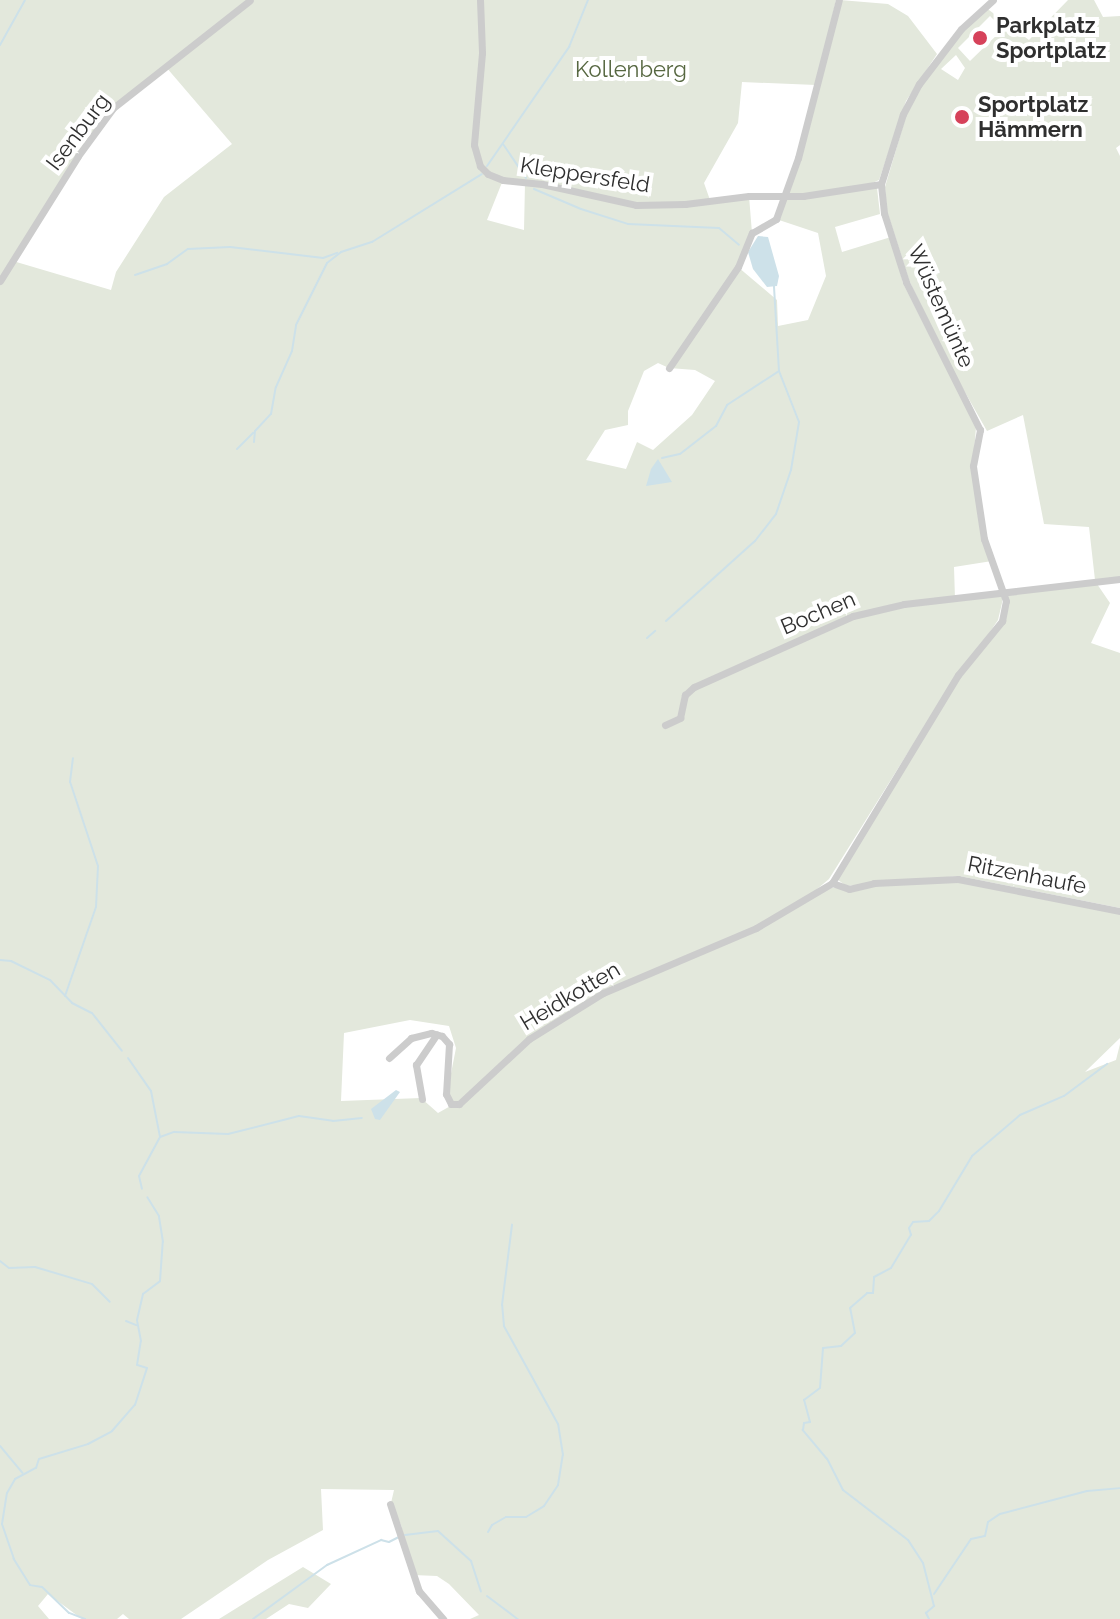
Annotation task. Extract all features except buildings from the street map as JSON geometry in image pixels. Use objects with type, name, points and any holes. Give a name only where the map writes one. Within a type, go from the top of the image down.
[{"type":"street","name":"Isenburg","points":[[0,281],[78,156],[113,108],[250,0]]},
{"type":"street","name":"Kleppersfeld","points":[[480,0],[479,124],[474,145],[480,166],[488,174],[503,180],[542,184],[636,205],[685,204],[749,196],[784,197],[881,184]]},
{"type":"street","points":[[669,368],[738,267],[752,233],[776,219],[839,0]]},
{"type":"street","name":"Wüstemünte","points":[[993,0],[961,29],[919,84],[903,114],[881,184],[884,213],[906,282],[980,430],[973,466],[984,539],[1004,594]]},
{"type":"street","points":[[832,883],[958,675],[1002,621],[1004,594],[1075,582],[1120,579]]},
{"type":"street","name":"Bochen","points":[[665,725],[682,714],[685,695],[694,687],[842,620],[883,607],[1004,594]]},
{"type":"street","name":"Ritzenhaufe","points":[[832,883],[844,889],[874,883],[958,879],[1120,911]]},
{"type":"street","name":"Heidkotten","points":[[437,1034],[449,1044],[446,1094],[451,1104],[459,1104],[529,1039],[603,993],[756,928],[832,883]]},
{"type":"street","points":[[389,1058],[411,1038],[437,1034]]},
{"type":"street","points":[[422,1099],[416,1065],[437,1034]]},
{"type":"street","points":[[390,1504],[419,1591],[442,1618]]},
{"type":"green space","name":"Kollenberg","points":[[0,0],[836,0],[816,85],[742,82],[738,123],[704,183],[710,200],[749,196],[752,233],[738,267],[777,300],[778,326],[808,320],[826,276],[818,233],[776,219],[798,158],[840,0],[888,4],[908,16],[937,54],[906,101],[879,180],[868,185],[877,188],[880,214],[835,227],[842,252],[891,237],[903,283],[976,427],[973,466],[992,561],[954,567],[955,599],[1002,596],[1002,603],[998,620],[907,754],[829,879],[797,906],[831,888],[958,881],[1120,914],[1120,1038],[1085,1072],[1116,1060],[1120,1044],[1120,1619],[470,1619],[479,1615],[449,1584],[437,1576],[413,1575],[401,1525],[391,1503],[394,1490],[321,1489],[323,1530],[268,1560],[181,1619],[129,1619],[123,1614],[117,1619],[82,1619],[48,1594],[38,1606],[49,1619],[0,1619],[0,285],[8,269],[0,277]],"holes":[[[166,67],[232,144],[164,197],[116,272],[111,290],[13,261],[113,108]],[[503,180],[525,183],[524,230],[487,220]],[[658,363],[669,368],[695,370],[715,381],[692,415],[653,450],[637,442],[626,469],[586,460],[605,430],[628,425],[628,411],[644,371]],[[410,1020],[449,1026],[456,1048],[447,1094],[454,1104],[438,1113],[421,1098],[341,1101],[344,1033]]]},
{"type":"green space","points":[[1068,0],[1094,0],[1103,17],[1120,16],[1120,145],[1116,148],[1120,156],[1120,579],[1095,581],[1110,603],[1091,643],[1120,653],[1120,908],[959,876],[846,886],[837,879],[939,704],[1002,621],[1004,594],[1095,580],[1089,527],[1044,524],[1023,415],[987,431],[949,364],[909,280],[887,211],[885,187],[906,116],[931,65],[985,7],[1029,40]],"holes":[[[990,16],[1003,29],[970,61],[958,48]],[[956,55],[965,68],[958,80],[941,69]]]},
{"type":"green space","points":[[303,1567],[331,1584],[308,1608],[289,1604],[266,1619],[219,1619]]},
{"type":"shaded area","points":[[758,236],[768,237],[779,276],[777,286],[767,287],[753,269],[748,252]]},
{"type":"shaded area","points":[[658,459],[672,482],[646,486],[651,469]]},
{"type":"shaded area","points":[[396,1090],[400,1092],[380,1120],[375,1119],[371,1109]]},
{"type":"waterway","points":[[0,45],[25,0]]},
{"type":"waterway","points":[[487,166],[569,47],[588,0]]},
{"type":"waterway","points":[[503,144],[526,178]]},
{"type":"waterway","points":[[254,442],[255,431],[271,414],[276,387],[292,351],[296,325],[327,263],[341,252],[372,242],[482,174]]},
{"type":"waterway","points":[[534,189],[628,224],[719,228],[739,245]]},
{"type":"waterway","points":[[135,275],[167,264],[188,249],[230,247],[323,258],[337,253]]},
{"type":"waterway","points":[[666,621],[755,541],[776,514],[791,470],[799,422],[779,371],[774,286]]},
{"type":"waterway","points":[[662,458],[680,454],[716,426],[727,405],[779,371]]},
{"type":"waterway","points":[[237,449],[253,433]]},
{"type":"waterway","points":[[647,638],[655,631]]},
{"type":"waterway","points":[[65,996],[96,907],[98,866],[70,782],[73,758]]},
{"type":"waterway","points":[[0,960],[11,961],[50,980],[72,1003],[92,1013],[122,1051]]},
{"type":"waterway","points":[[128,1058],[151,1091],[160,1137],[139,1176],[142,1189]]},
{"type":"waterway","points":[[929,1619],[926,1613],[934,1606],[923,1563],[908,1540],[843,1490],[827,1459],[803,1430],[804,1423],[810,1422],[804,1400],[820,1388],[823,1348],[841,1346],[855,1333],[850,1308],[867,1293],[873,1293],[874,1277],[891,1268],[911,1235],[909,1228],[913,1222],[929,1221],[939,1211],[972,1156],[1020,1115],[1064,1096],[1107,1064]]},
{"type":"waterway","points":[[160,1137],[174,1132],[228,1134],[299,1116],[333,1121],[362,1118]]},
{"type":"waterway","points":[[85,1619],[69,1613],[42,1587],[30,1585],[14,1559],[2,1524],[7,1493],[15,1479],[36,1468],[39,1459],[88,1444],[112,1431],[135,1405],[147,1368],[137,1365],[141,1341],[137,1320],[143,1294],[160,1281],[163,1242],[159,1216],[147,1197]]},
{"type":"waterway","points":[[488,1532],[492,1525],[506,1517],[526,1517],[544,1506],[558,1485],[563,1455],[558,1424],[504,1326],[502,1305],[512,1225]]},
{"type":"waterway","points":[[0,1261],[9,1268],[35,1267],[92,1284],[110,1302]]},
{"type":"waterway","points":[[126,1321],[136,1325]]},
{"type":"waterway","points":[[0,1446],[23,1473]]},
{"type":"waterway","points":[[934,1594],[971,1539],[985,1536],[988,1522],[1000,1514],[1087,1491],[1120,1488]]},
{"type":"waterway","points":[[405,1535],[438,1531],[471,1561],[481,1591]]},
{"type":"waterway","points":[[253,1619],[327,1565],[381,1540],[389,1542],[399,1537]]},
{"type":"waterway","points":[[487,1596],[518,1619]]},
{"type":"place","name":"Parkplatz Sportplatz","points":[[980,38]]},
{"type":"place","name":"Sportplatz Hämmern","points":[[962,117]]}]
